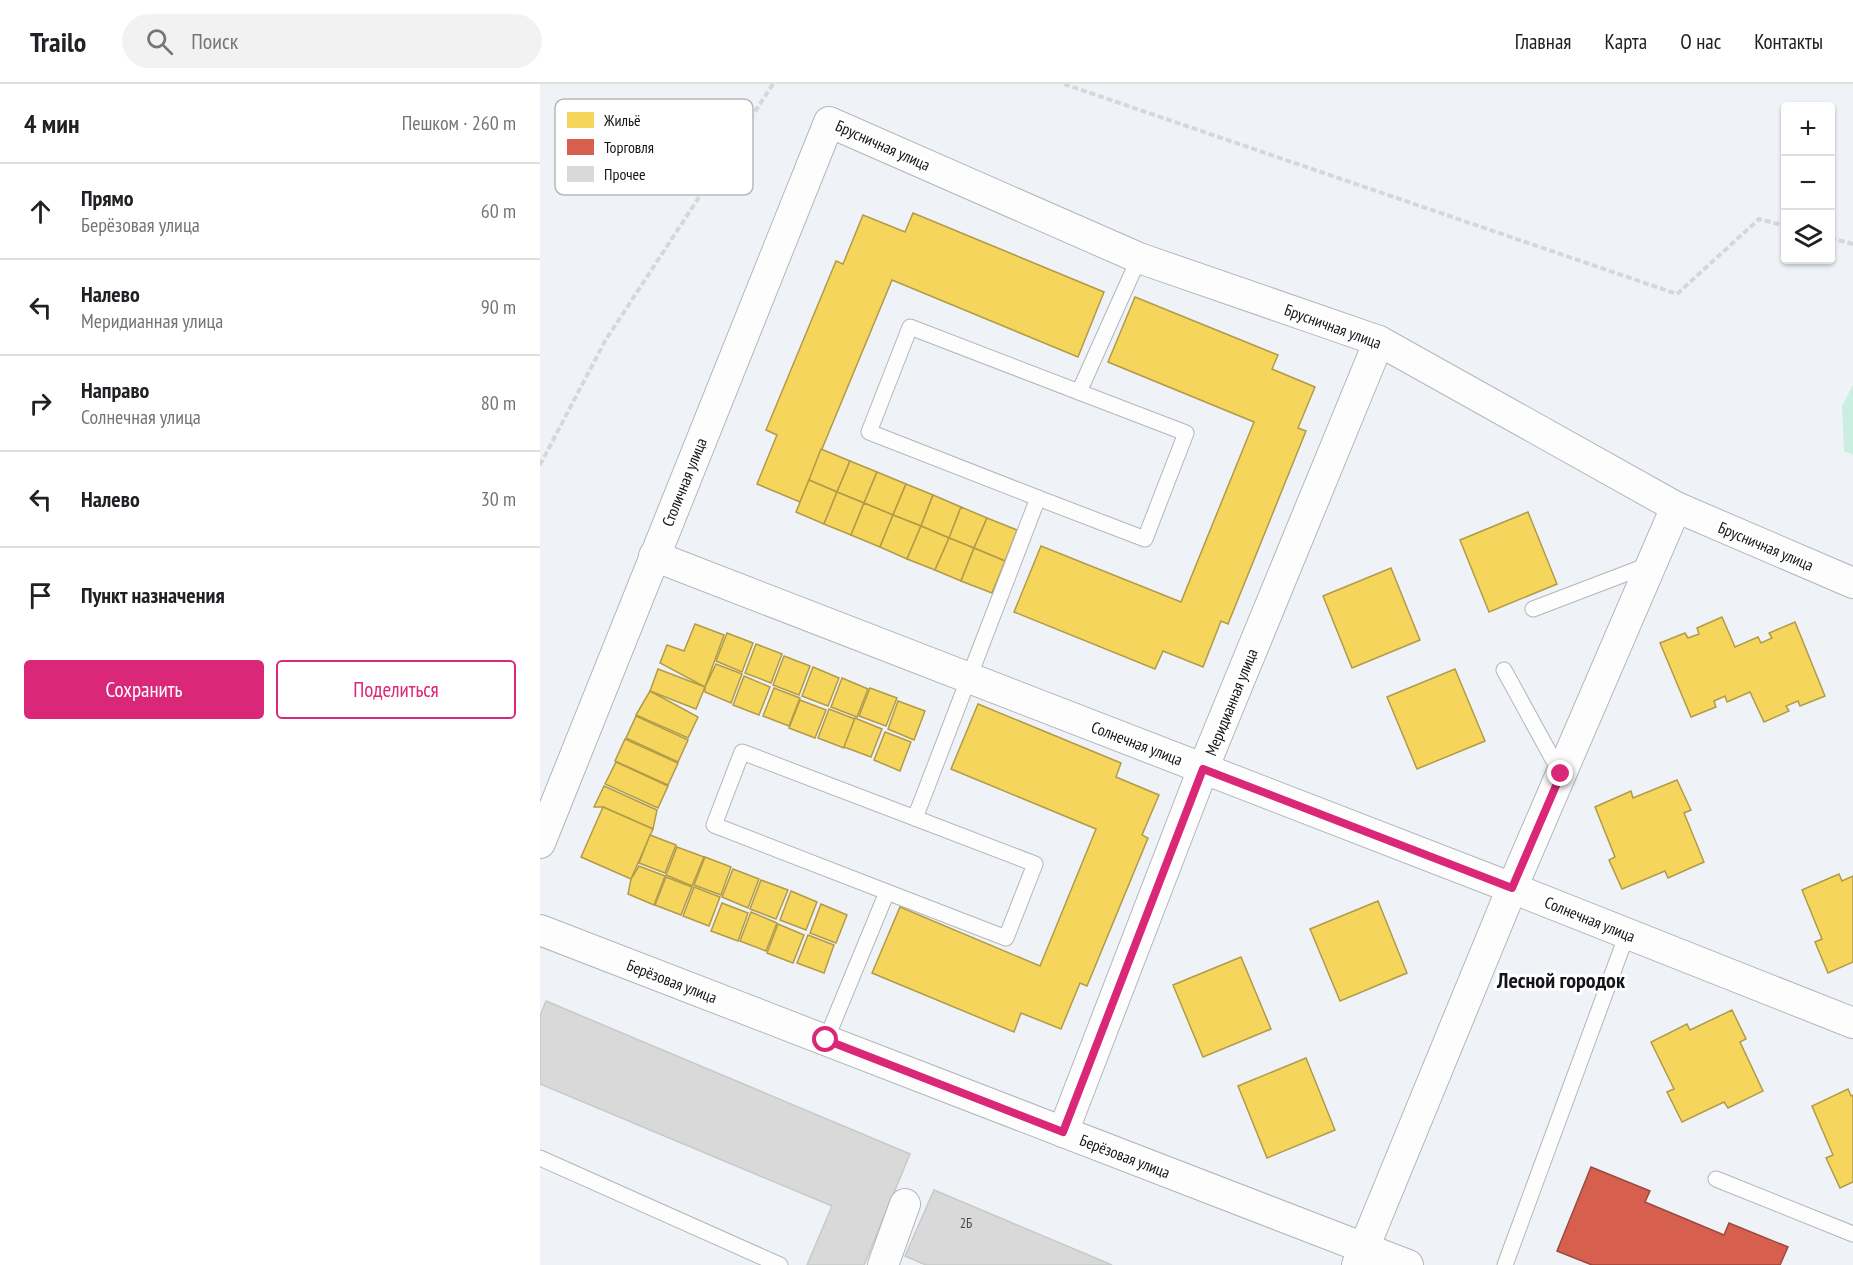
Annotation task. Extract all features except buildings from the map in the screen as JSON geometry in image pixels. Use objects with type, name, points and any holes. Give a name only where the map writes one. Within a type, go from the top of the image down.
[{"type":"street","name":"Брусничная улица","points":[[829,122],[1139,258],[1379,341],[1676,507],[1853,583]]},
{"type":"street","name":"Столичная улица","points":[[540,843],[829,122]]},
{"type":"street","name":"Меридианная улица","points":[[1063,1132],[1203,769],[1379,341]]},
{"type":"street","points":[[1361,1257],[1512,888],[1676,507]]},
{"type":"street","name":"Солнечная улица","points":[[654,556],[1512,888],[1853,1023]]},
{"type":"street","name":"Берёзовая улица","points":[[540,930],[1063,1132],[1361,1257],[1408,1265]]},
{"type":"street","points":[[883,1265],[905,1204]]},
{"type":"lane","points":[[1079,392],[1139,258]]},
{"type":"lane","points":[[910,327],[1186,433],[1145,539],[1038,498],[869,432],[910,327]]},
{"type":"lane","points":[[915,818],[1038,498]]},
{"type":"lane","points":[[1533,609],[1652,564]]},
{"type":"lane","points":[[1504,670],[1561,774]]},
{"type":"lane","points":[[742,752],[915,818],[1035,864],[1006,938],[714,825],[742,752]]},
{"type":"lane","points":[[826,1040],[887,892]]},
{"type":"lane","points":[[1505,1265],[1627,934]]},
{"type":"lane","points":[[540,1158],[780,1265]]},
{"type":"lane","points":[[1716,1179],[1853,1234]]},
{"type":"path","points":[[753,115],[773,84]]},
{"type":"path","points":[[1064,84],[1677,294],[1759,219],[1781,225]]},
{"type":"path","points":[[540,465],[605,341],[700,195]]},
{"type":"path","points":[[1835,239],[1853,244]]},
{"type":"green space","points":[[1853,385],[1853,455],[1844,451],[1842,406]]},
{"type":"district","name":"Лесной городок","points":[[1561,980]]},
{"type":"route","points":[[826,1040],[1063,1132],[1203,769],[1512,888],[1561,774]]}]
